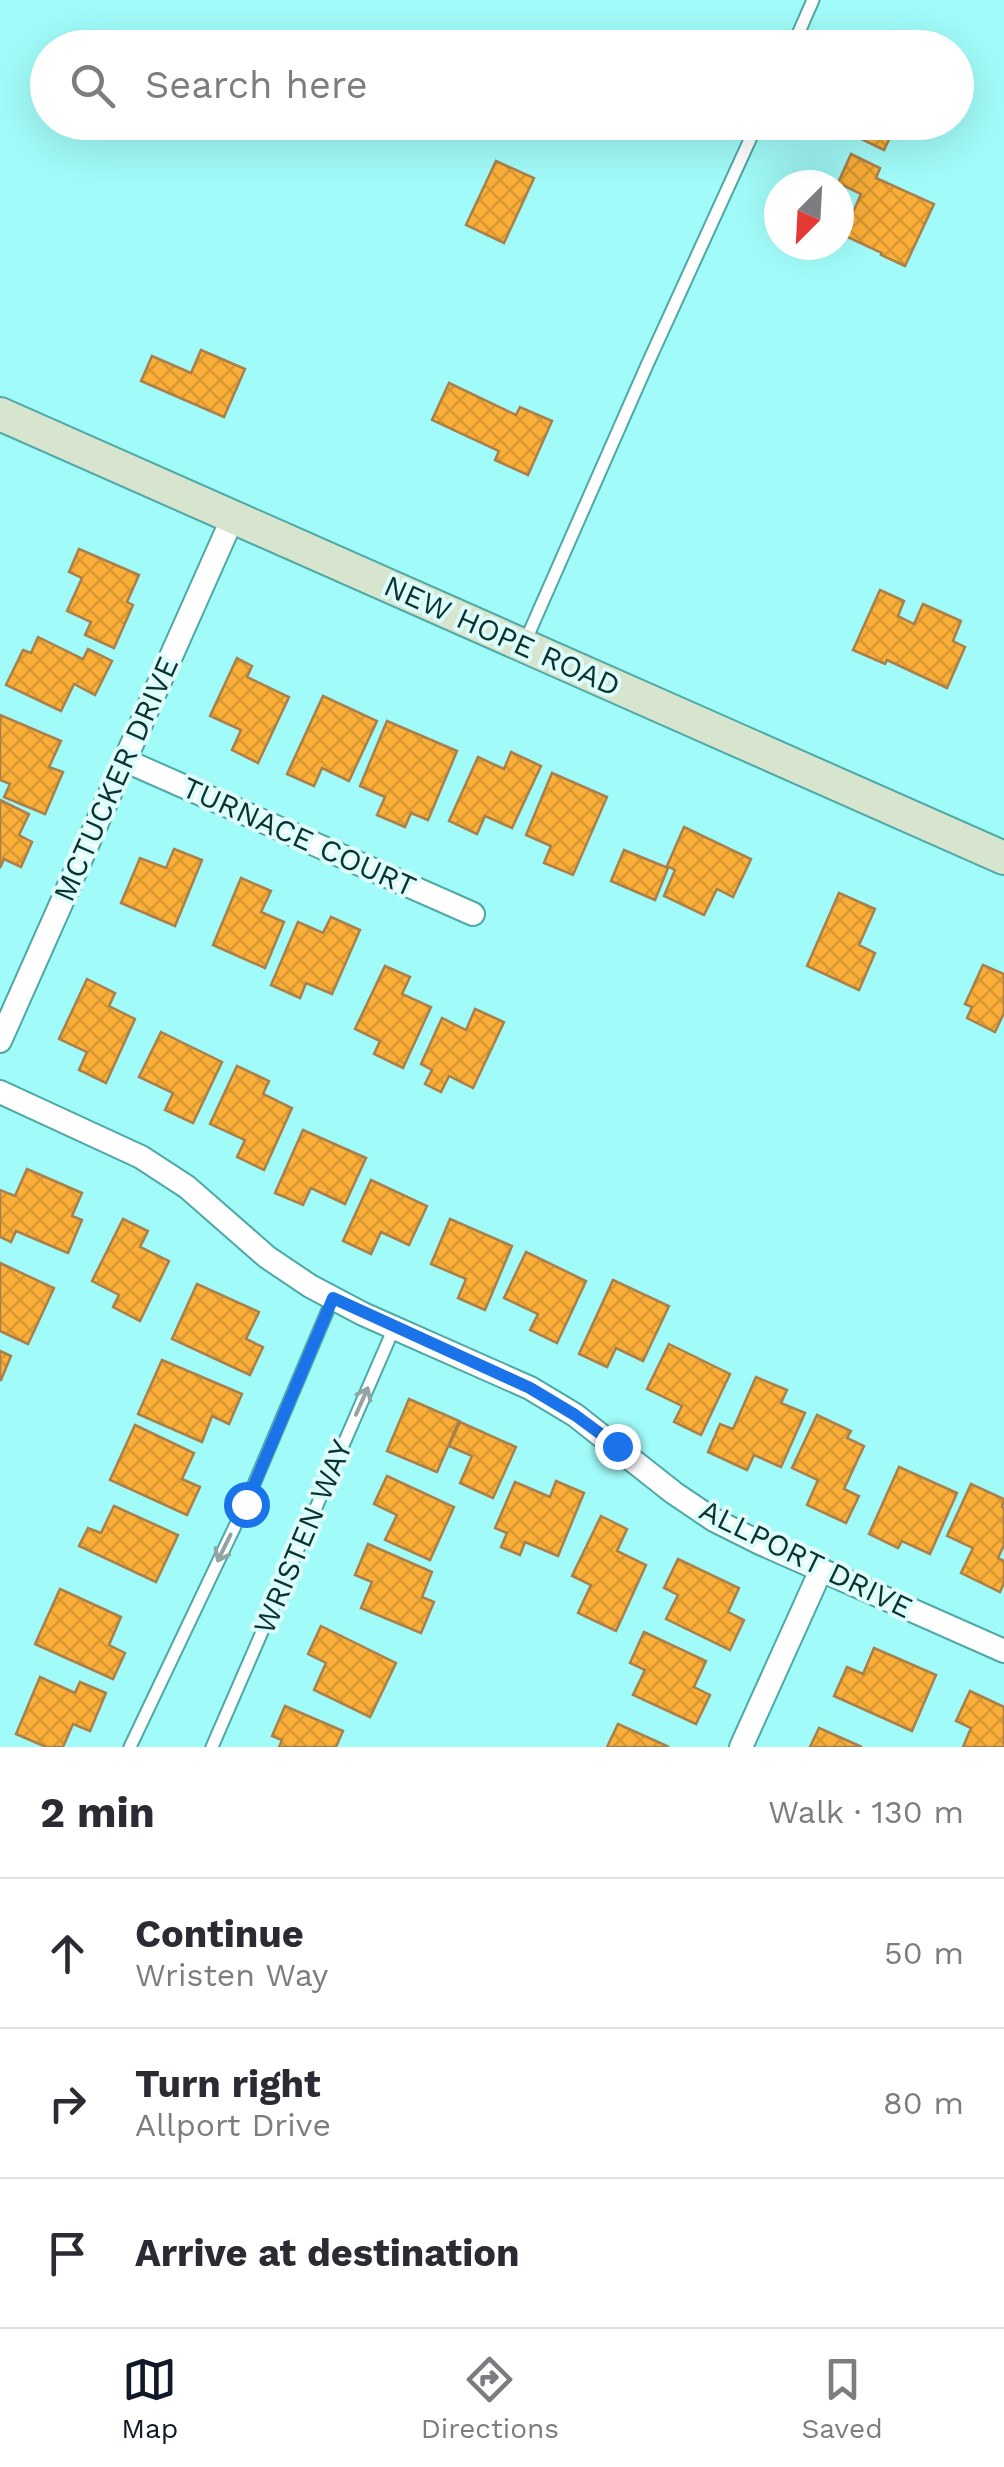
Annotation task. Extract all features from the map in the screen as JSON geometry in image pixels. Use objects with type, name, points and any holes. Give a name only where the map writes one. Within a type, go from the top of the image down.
[{"type":"main road","name":"NEW HOPE ROAD","points":[[0,414],[1004,858]]},
{"type":"street","name":"MCTUCKER DRIVE","points":[[0,1040],[233,517]]},
{"type":"street","name":"TURNACE COURT","points":[[124,760],[473,914]]},
{"type":"street","name":"ALLPORT DRIVE","points":[[0,1092],[141,1157],[187,1186],[267,1257],[310,1286],[530,1388],[575,1415],[714,1520],[1004,1651]]},
{"type":"street","points":[[741,1747],[821,1570]]},
{"type":"lane","points":[[800,30],[813,0]]},
{"type":"lane","points":[[524,646],[750,140]]},
{"type":"lane","points":[[130,1747],[246,1504],[333,1298]]},
{"type":"lane","name":"WRISTEN WAY","points":[[212,1747],[394,1328]]},
{"type":"building","points":[[863,140],[889,140],[884,150]]},
{"type":"building","points":[[851,154],[880,168],[876,178],[934,204],[905,266],[854,240],[854,210],[861,194],[854,191],[854,170],[844,170]]},
{"type":"building","points":[[496,161],[534,178],[504,243],[466,225]]},
{"type":"building","points":[[201,350],[245,369],[224,417],[141,381],[152,356],[191,373]]},
{"type":"building","points":[[449,383],[516,415],[520,407],[552,421],[528,475],[495,460],[499,451],[432,420]]},
{"type":"building","points":[[79,549],[139,575],[127,602],[133,605],[114,648],[85,635],[91,622],[67,611],[82,578],[69,572]]},
{"type":"building","points":[[880,590],[904,601],[898,616],[914,624],[923,604],[961,621],[953,641],[965,647],[947,688],[887,660],[885,664],[853,650]]},
{"type":"building","points":[[38,637],[83,659],[88,649],[112,661],[95,695],[74,684],[61,711],[6,685],[23,650],[31,653]]},
{"type":"building","points":[[237,658],[252,666],[247,677],[289,697],[258,763],[232,750],[241,730],[210,716]]},
{"type":"building","points":[[323,696],[377,721],[349,781],[322,768],[314,786],[287,774]]},
{"type":"building","points":[[0,715],[61,741],[49,767],[63,772],[45,814],[4,797],[10,784],[0,780]]},
{"type":"building","points":[[387,721],[457,751],[428,820],[411,813],[405,827],[377,815],[385,797],[360,786]]},
{"type":"building","points":[[511,752],[541,766],[512,828],[485,816],[477,834],[449,821],[478,757],[504,769]]},
{"type":"building","points":[[552,773],[607,797],[573,875],[544,863],[551,846],[526,835]]},
{"type":"building","points":[[0,800],[29,814],[19,835],[32,842],[21,867],[4,859],[0,868]]},
{"type":"building","points":[[684,827],[751,859],[733,897],[717,889],[704,915],[664,896],[675,870],[667,866]]},
{"type":"building","points":[[174,849],[202,860],[175,926],[121,903],[140,858],[166,868]]},
{"type":"building","points":[[624,850],[668,868],[655,900],[611,881]]},
{"type":"building","points":[[241,878],[271,891],[261,912],[284,922],[265,968],[213,945]]},
{"type":"building","points":[[839,893],[875,909],[859,945],[875,953],[859,990],[807,966]]},
{"type":"building","points":[[331,917],[360,930],[332,994],[306,983],[300,998],[271,985],[298,922],[323,933]]},
{"type":"building","points":[[983,965],[1004,974],[1004,1013],[995,1032],[967,1018],[972,1007],[965,1004]]},
{"type":"building","points":[[385,966],[410,977],[402,994],[431,1007],[403,1068],[374,1054],[380,1041],[355,1029]]},
{"type":"building","points":[[87,979],[115,993],[109,1006],[135,1019],[106,1083],[79,1070],[87,1052],[59,1039]]},
{"type":"building","points":[[475,1009],[504,1022],[473,1088],[449,1076],[441,1092],[425,1084],[432,1070],[421,1064],[442,1018],[466,1030]]},
{"type":"building","points":[[161,1032],[222,1062],[193,1123],[165,1110],[173,1093],[139,1077]]},
{"type":"building","points":[[237,1066],[269,1081],[263,1094],[292,1108],[264,1170],[237,1157],[245,1140],[210,1124]]},
{"type":"building","points":[[303,1130],[366,1158],[345,1204],[311,1188],[303,1205],[275,1193]]},
{"type":"building","points":[[27,1169],[82,1193],[72,1216],[82,1220],[68,1253],[16,1231],[11,1242],[0,1237],[0,1190],[15,1196]]},
{"type":"building","points":[[371,1180],[427,1206],[409,1245],[381,1232],[371,1254],[343,1241]]},
{"type":"building","points":[[123,1219],[148,1231],[140,1247],[169,1261],[140,1321],[113,1307],[119,1295],[92,1281]]},
{"type":"building","points":[[450,1219],[512,1246],[485,1310],[458,1298],[466,1279],[431,1264]]},
{"type":"building","points":[[526,1252],[586,1281],[557,1343],[530,1330],[538,1314],[504,1298]]},
{"type":"building","points":[[0,1263],[54,1288],[28,1344],[0,1331]]},
{"type":"building","points":[[613,1280],[669,1306],[643,1361],[616,1348],[607,1367],[579,1354]]},
{"type":"building","points":[[197,1284],[259,1312],[246,1339],[263,1347],[250,1375],[172,1339]]},
{"type":"building","points":[[669,1344],[730,1374],[701,1435],[674,1422],[682,1406],[647,1389]]},
{"type":"building","points":[[0,1351],[11,1356],[1,1380],[0,1380]]},
{"type":"building","points":[[162,1360],[242,1394],[229,1424],[212,1416],[202,1442],[138,1414]]},
{"type":"building","points":[[756,1377],[787,1390],[781,1403],[805,1413],[781,1467],[754,1455],[747,1470],[708,1452],[720,1424],[733,1429]]},
{"type":"building","points":[[409,1399],[459,1421],[437,1472],[387,1451]]},
{"type":"building","points":[[817,1415],[851,1431],[847,1438],[864,1446],[844,1489],[859,1496],[846,1523],[807,1505],[818,1480],[792,1468]]},
{"type":"building","points":[[460,1422],[516,1447],[493,1498],[460,1483],[472,1456],[449,1446]]},
{"type":"building","points":[[135,1425],[194,1453],[182,1479],[200,1487],[187,1515],[110,1480]]},
{"type":"building","points":[[899,1467],[957,1493],[930,1554],[902,1541],[898,1548],[869,1534]]},
{"type":"building","points":[[387,1476],[454,1507],[430,1560],[385,1540],[397,1515],[374,1504]]},
{"type":"building","points":[[556,1481],[584,1493],[558,1556],[525,1542],[520,1555],[501,1547],[507,1533],[495,1528],[515,1482],[550,1497]]},
{"type":"building","points":[[971,1484],[1004,1499],[1004,1545],[998,1558],[1004,1561],[1004,1583],[1000,1592],[961,1573],[973,1548],[947,1536]]},
{"type":"building","points":[[114,1506],[178,1535],[156,1582],[79,1546],[88,1528],[101,1533]]},
{"type":"building","points":[[601,1516],[627,1529],[617,1551],[646,1565],[616,1631],[578,1613],[591,1585],[572,1576]]},
{"type":"building","points":[[368,1544],[432,1572],[422,1597],[434,1602],[421,1633],[361,1608],[372,1582],[355,1575]]},
{"type":"building","points":[[678,1559],[739,1588],[728,1612],[744,1620],[730,1650],[666,1619],[678,1595],[664,1588]]},
{"type":"building","points":[[60,1589],[121,1617],[109,1645],[125,1653],[113,1679],[35,1644]]},
{"type":"building","points":[[321,1626],[396,1663],[370,1717],[314,1690],[326,1663],[308,1654]]},
{"type":"building","points":[[644,1632],[706,1661],[694,1687],[710,1695],[696,1724],[633,1695],[645,1670],[630,1663]]},
{"type":"building","points":[[874,1648],[936,1675],[912,1731],[834,1696],[847,1667],[863,1674]]},
{"type":"building","points":[[40,1677],[75,1693],[80,1682],[106,1693],[90,1731],[73,1724],[63,1747],[46,1747],[16,1734]]},
{"type":"building","points":[[970,1691],[1004,1707],[1004,1747],[963,1747],[971,1728],[956,1721]]},
{"type":"building","points":[[285,1706],[343,1731],[336,1747],[279,1747],[282,1740],[272,1736]]},
{"type":"building","points":[[618,1724],[669,1747],[607,1747]]},
{"type":"building","points":[[819,1728],[862,1747],[810,1747]]},
{"type":"route","points":[[246,1504],[333,1298],[530,1388],[617,1446]]}]
